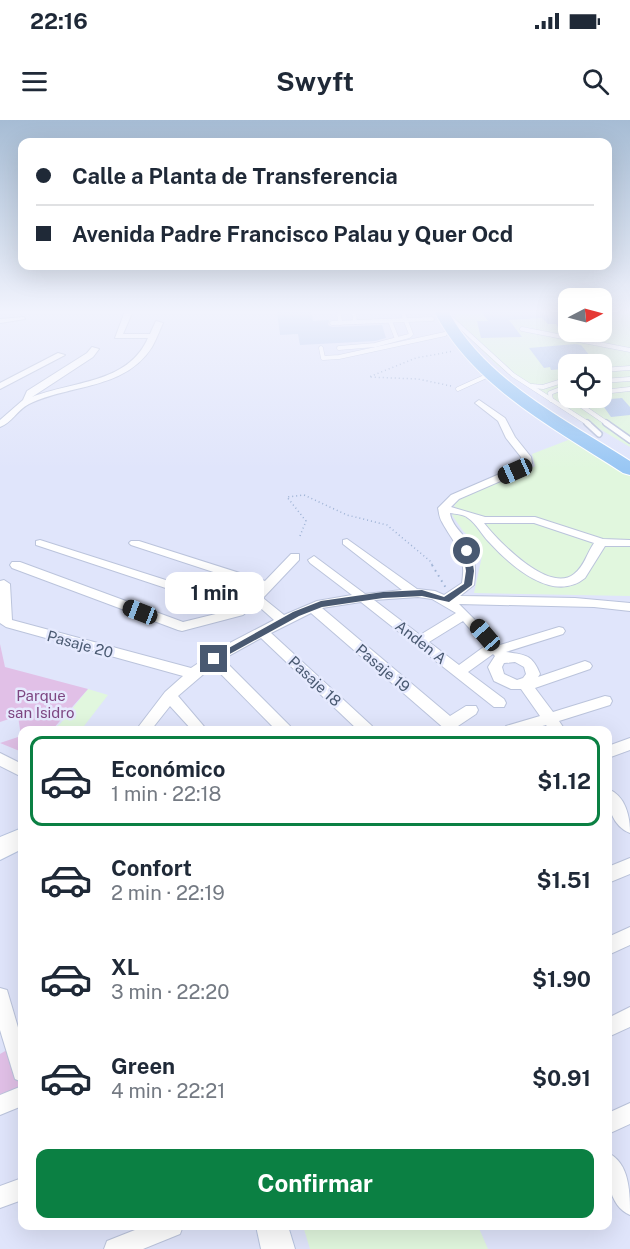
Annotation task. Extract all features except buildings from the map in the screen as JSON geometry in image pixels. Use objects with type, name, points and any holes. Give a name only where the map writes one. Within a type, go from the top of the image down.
[{"type":"highway","points":[[480,364],[532,405],[630,469]]},
{"type":"highway","points":[[491,364],[533,395],[630,453]]},
{"type":"street","points":[[14,388],[49,364]]},
{"type":"street","points":[[14,388],[72,364]]},
{"type":"street","points":[[0,424],[23,404],[71,386],[120,374],[135,364]]},
{"type":"street","points":[[14,388],[23,404]]},
{"type":"street","points":[[448,598],[468,585],[470,562],[467,551],[444,518],[443,508],[455,497],[528,463],[502,420],[479,403]]},
{"type":"street","points":[[443,508],[484,520],[536,520],[602,542],[630,543]]},
{"type":"street","points":[[474,518],[484,532],[510,556],[538,577],[558,582],[573,581],[580,576],[595,548],[602,542]]},
{"type":"street","points":[[347,542],[415,594]]},
{"type":"street","points":[[40,543],[243,609]]},
{"type":"street","points":[[135,543],[268,586]]},
{"type":"street","points":[[16,565],[182,627],[239,612],[256,598],[295,557]]},
{"type":"street","name":"Anden A","points":[[314,560],[499,704]]},
{"type":"street","name":"Pasaje 20","points":[[4,584],[6,623],[193,674]]},
{"type":"street","points":[[146,726],[170,696],[193,674],[214,659],[312,607],[364,597],[415,594],[435,595],[461,602],[472,600],[522,603],[605,603],[630,608]]},
{"type":"street","points":[[256,598],[283,621]]},
{"type":"street","points":[[448,598],[498,651],[517,657],[529,664],[533,670],[533,677],[525,685]]},
{"type":"street","name":"Pasaje 19","points":[[312,607],[450,726]]},
{"type":"street","points":[[420,641],[464,614]]},
{"type":"street","points":[[459,672],[498,651],[559,631]]},
{"type":"street","name":"Pasaje 18","points":[[262,632],[363,726]]},
{"type":"street","points":[[498,651],[495,667],[499,677],[511,684],[525,685],[585,666]]},
{"type":"street","points":[[214,659],[281,726]]},
{"type":"street","points":[[525,685],[555,726]]},
{"type":"street","points":[[170,696],[196,726]]},
{"type":"street","points":[[524,726],[605,701]]},
{"type":"street","points":[[452,726],[471,710]]},
{"type":"street","points":[[612,751],[630,744]]},
{"type":"street","points":[[0,759],[18,769]]},
{"type":"street","points":[[612,806],[630,826]]},
{"type":"street","points":[[0,849],[18,840]]},
{"type":"street","points":[[612,873],[630,866]]},
{"type":"street","points":[[612,944],[630,936]]},
{"type":"street","points":[[0,998],[18,1059]]},
{"type":"street","points":[[612,1026],[630,1017]]},
{"type":"street","points":[[0,1105],[18,1098]]},
{"type":"street","points":[[612,1122],[630,1113]]},
{"type":"street","points":[[612,1171],[630,1204]]},
{"type":"street","points":[[0,1197],[18,1190]]},
{"type":"street","points":[[115,1249],[162,1230]]},
{"type":"street","points":[[273,1230],[278,1249]]},
{"type":"lane","points":[[499,364],[528,385],[584,420],[599,434]]},
{"type":"lane","points":[[612,369],[630,368]]},
{"type":"lane","points":[[458,389],[491,374]]},
{"type":"lane","points":[[612,380],[630,379]]},
{"type":"lane","points":[[528,385],[543,387],[558,382]]},
{"type":"lane","points":[[612,391],[630,389]]},
{"type":"lane","points":[[551,400],[550,393],[558,390]]},
{"type":"lane","points":[[584,408],[630,440]]},
{"type":"path","points":[[402,364],[369,377],[376,380],[393,378],[428,380],[458,389]]},
{"type":"path","points":[[300,537],[306,520],[287,497],[304,495],[347,515],[387,525],[430,561],[448,598]]},
{"type":"shaded area","points":[[496,364],[558,364],[558,404]]},
{"type":"shaded area","points":[[612,364],[630,364],[630,447],[565,408],[612,408]]},
{"type":"shaded area","points":[[576,437],[630,472],[630,596],[474,593],[482,556],[478,545],[463,531],[452,515],[456,500],[529,470],[535,466],[532,454]]},
{"type":"shaded area","points":[[88,689],[108,695],[84,726],[57,726]]},
{"type":"shaded area","points":[[304,1230],[480,1230],[488,1249],[310,1249]]},
{"type":"green space","name":"Parque san Isidro","points":[[0,644],[5,667],[88,689],[56,726],[20,726],[18,716],[0,722]]},
{"type":"green space","name":"Parque san Isidro","points":[[18,737],[18,750],[0,743]]},
{"type":"green space","points":[[7,1050],[18,1081],[18,1090],[0,1098],[0,1054]]},
{"type":"route","points":[[214,659],[296,614],[321,604],[383,595],[422,593],[446,600],[468,585],[470,562],[467,551]]}]
